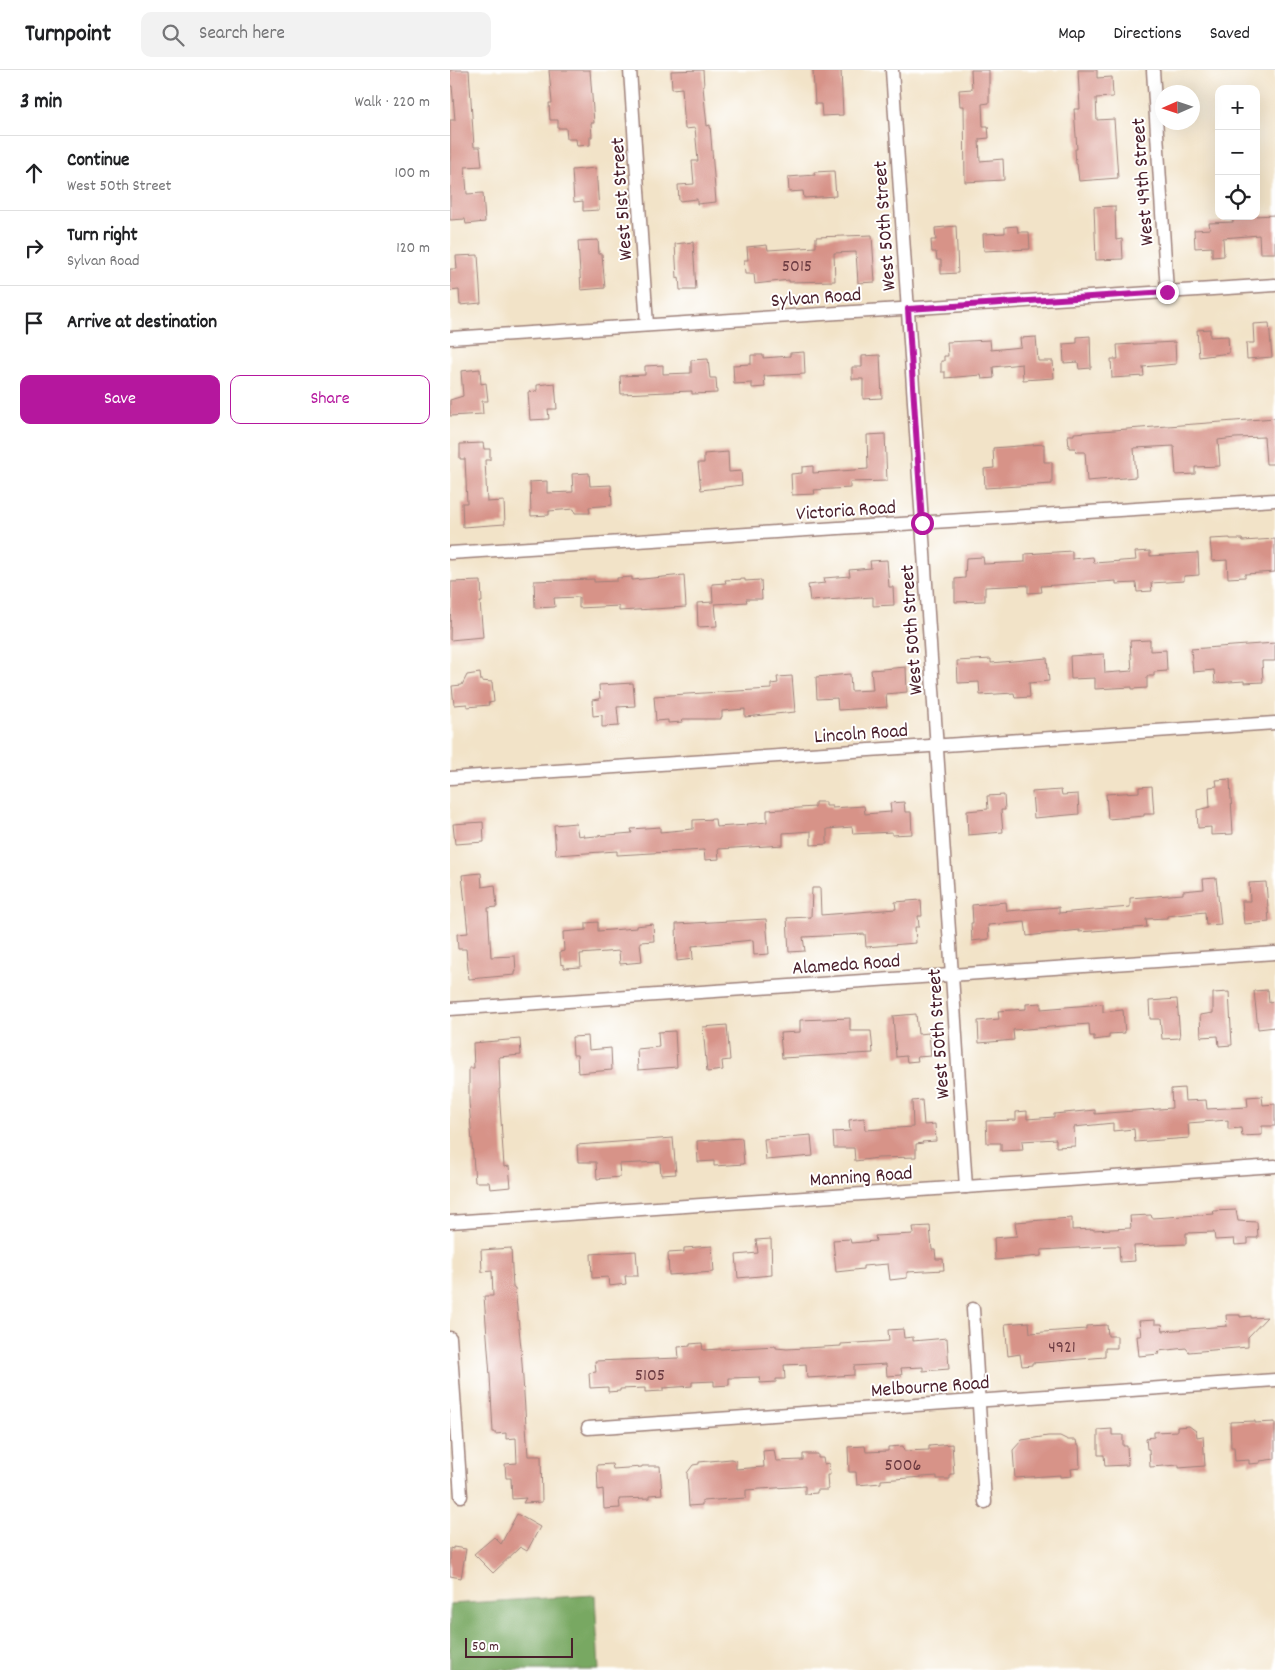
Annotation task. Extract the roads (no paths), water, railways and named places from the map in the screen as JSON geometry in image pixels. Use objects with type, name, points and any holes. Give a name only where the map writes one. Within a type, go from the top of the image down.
[{"type":"street","name":"West 51st Street","points":[[630,70],[647,325]]},
{"type":"street","name":"West 50th Street","points":[[892,70],[966,1187]]},
{"type":"street","name":"West 49th Street","points":[[1152,70],[1167,292]]},
{"type":"street","name":"Sylvan Road","points":[[450,338],[1275,285]]},
{"type":"street","name":"Victoria Road","points":[[450,553],[1275,500]]},
{"type":"street","name":"Lincoln Road","points":[[450,778],[1275,723]]},
{"type":"street","name":"Alameda Road","points":[[450,1009],[1275,953]]},
{"type":"street","name":"Manning Road","points":[[450,1222],[1275,1166]]},
{"type":"street","points":[[973,1309],[985,1502]]},
{"type":"street","points":[[450,1338],[461,1496]]},
{"type":"street","name":"Melbourne Road","points":[[588,1428],[1275,1380]]}]
